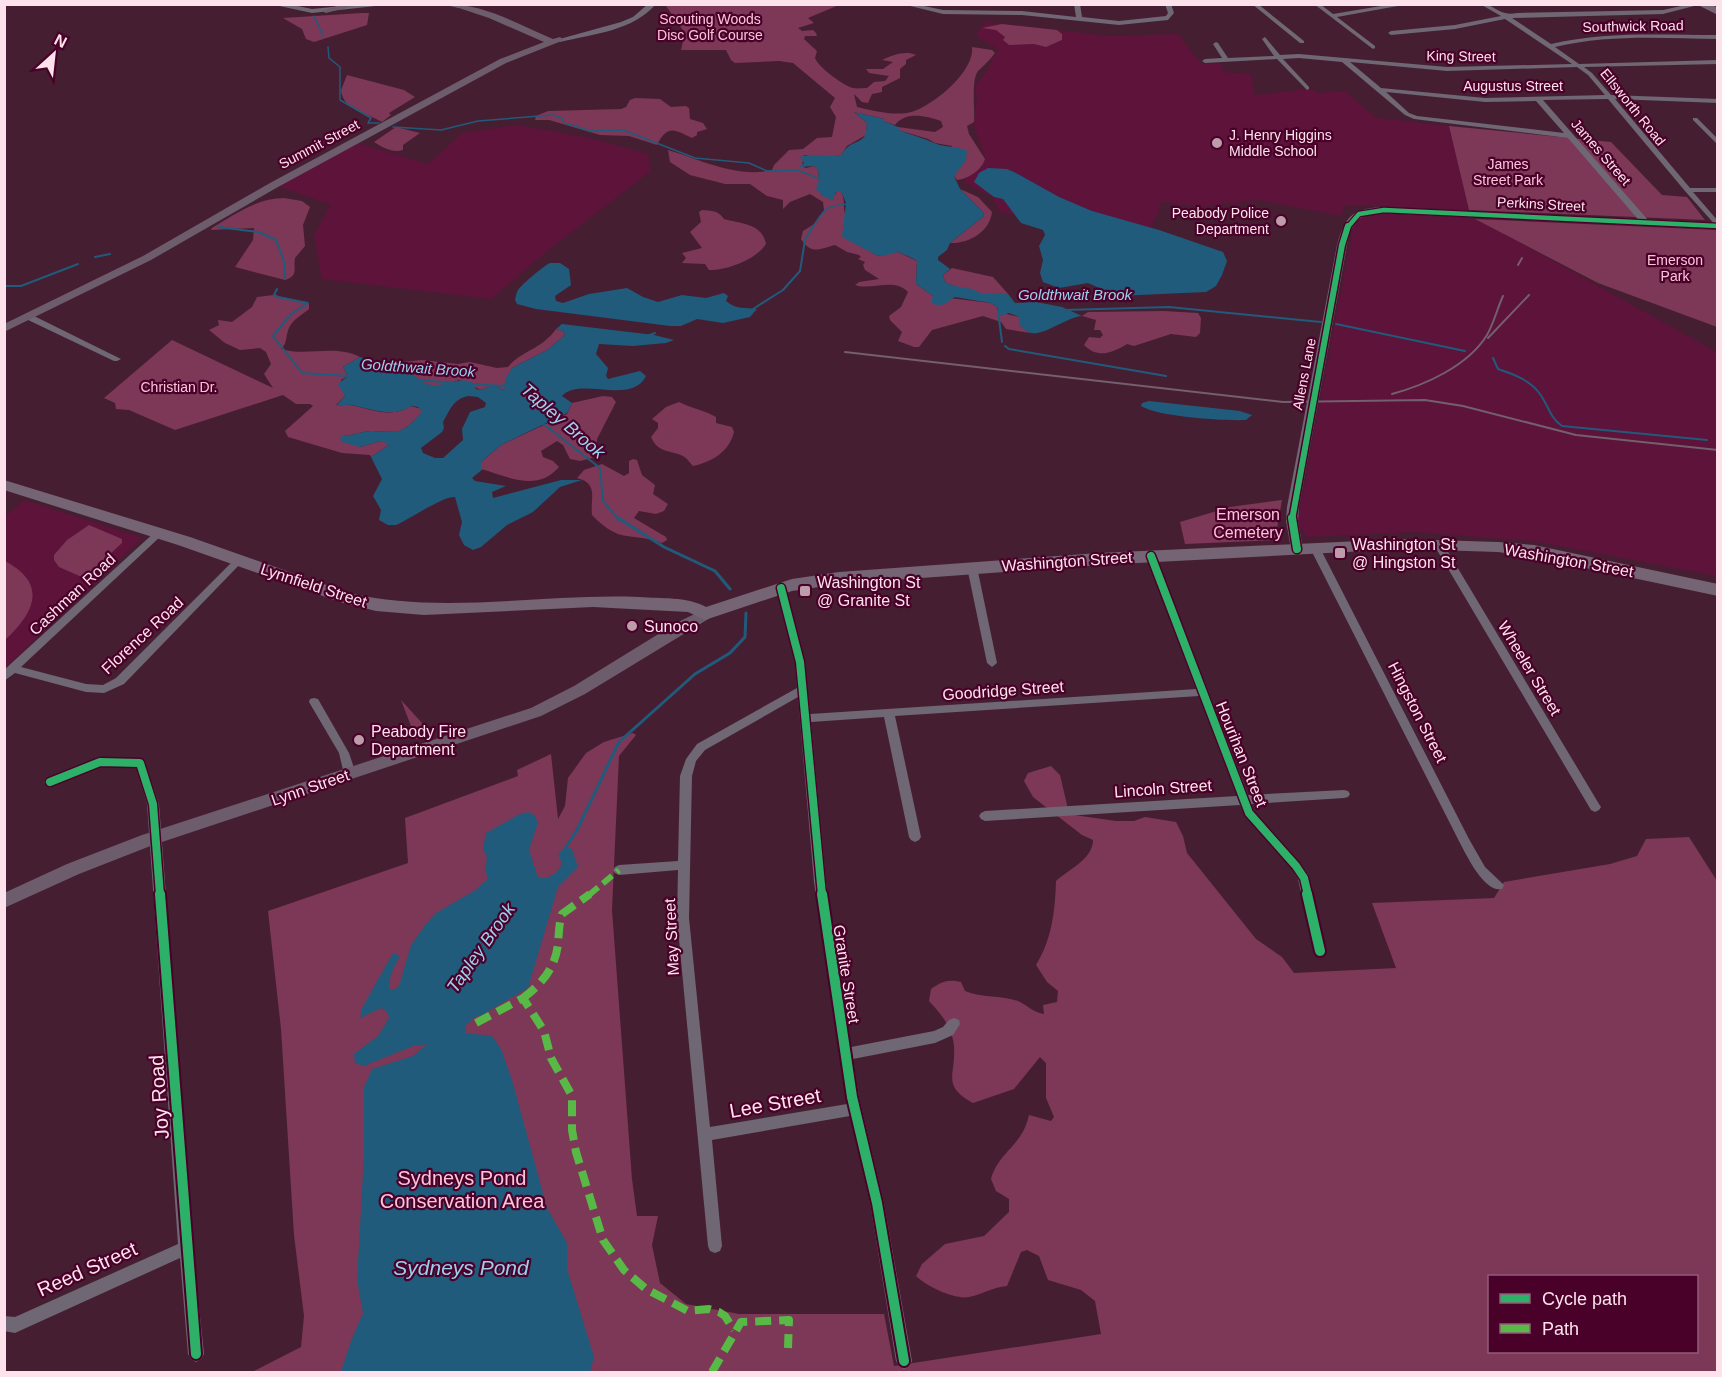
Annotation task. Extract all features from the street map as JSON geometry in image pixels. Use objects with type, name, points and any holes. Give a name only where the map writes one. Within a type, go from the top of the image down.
[{"type":"main road","points":[[326,11],[356,4]]},
{"type":"main road","points":[[1700,4],[1718,12]]},
{"type":"main road","points":[[458,5],[556,41]]},
{"type":"main road","points":[[458,5],[507,17],[556,41]]},
{"type":"main road","points":[[503,61],[533,40],[535,38],[532,33]]},
{"type":"main road","name":"Summit Street","points":[[4,329],[147,258],[274,185],[503,61],[523,51],[556,41]]},
{"type":"main road","name":"Lynnfield Street","points":[[4,485],[159,533],[346,598],[393,608],[450,608],[593,601],[691,606],[705,614]]},
{"type":"main road","name":"Washington Street","points":[[705,614],[781,588],[839,578],[1151,556],[1439,545],[1534,551],[1718,590]]},
{"type":"main road","name":"Lynn Street","points":[[4,901],[73,869],[155,838],[519,718],[554,704],[705,614]]},
{"type":"street","points":[[273,4],[291,9],[326,11],[391,4]]},
{"type":"street","points":[[444,4],[458,5]]},
{"type":"street","name":"Summit Street","points":[[556,41],[629,22],[645,13],[653,4]]},
{"type":"street","points":[[904,4],[954,12],[1018,12],[1119,23],[1150,22],[1168,18],[1171,12],[1168,4]]},
{"type":"street","points":[[954,4],[954,12]]},
{"type":"street","points":[[1017,4],[1018,12]]},
{"type":"street","points":[[1077,4],[1079,19]]},
{"type":"street","points":[[1254,4],[1302,42]]},
{"type":"street","points":[[1316,4],[1373,47]]},
{"type":"street","points":[[1331,16],[1407,4]]},
{"type":"street","name":"Ellsworth Road","points":[[1482,4],[1582,67],[1611,98],[1718,226]]},
{"type":"street","points":[[1391,33],[1464,26],[1499,20],[1504,17],[1668,12],[1700,4]]},
{"type":"street","name":"Southwick Road","points":[[1551,46],[1574,39],[1596,36],[1718,37]]},
{"type":"street","points":[[1265,39],[1307,88]]},
{"type":"street","points":[[1215,44],[1226,59]]},
{"type":"street","name":"King Street","points":[[1205,61],[1299,56],[1447,69],[1718,62]]},
{"type":"street","points":[[1345,60],[1407,114],[1420,120],[1571,136]]},
{"type":"street","name":"Augustus Street","points":[[1380,90],[1477,100],[1611,98],[1718,101]]},
{"type":"street","name":"James Street","points":[[1538,99],[1645,222]]},
{"type":"street","points":[[1695,120],[1718,143]]},
{"type":"street","points":[[1687,190],[1718,190]]},
{"type":"street","name":"Perkins Street","points":[[1363,212],[1397,211],[1718,226]]},
{"type":"street","name":"Allens Lane","points":[[1297,549],[1292,521],[1293,507],[1342,248],[1351,219],[1363,212]]},
{"type":"street","points":[[29,317],[117,359]]},
{"type":"street","name":"Cashman Road","points":[[9,673],[159,533]]},
{"type":"street","name":"Wheeler Street","points":[[1439,545],[1595,807]]},
{"type":"street","name":"Hingston Street","points":[[1316,548],[1465,842],[1481,870],[1497,885]]},
{"type":"street","name":"Hourihan Street","points":[[1151,556],[1249,813],[1304,878],[1320,951]]},
{"type":"street","name":"Florence Road","points":[[9,673],[87,688],[112,686],[160,642],[239,560]]},
{"type":"street","points":[[972,567],[992,663]]},
{"type":"street","name":"Granite Street","points":[[781,588],[800,662],[819,882],[845,1054],[854,1109],[877,1203],[904,1361]]},
{"type":"street","name":"May Street","points":[[715,1246],[683,918],[686,776],[695,753],[711,740],[802,690]]},
{"type":"street","name":"Goodridge Street","points":[[806,718],[1203,692]]},
{"type":"street","points":[[315,702],[344,753],[350,774]]},
{"type":"street","points":[[889,713],[915,837]]},
{"type":"street","name":"Joy Road","points":[[50,782],[100,762],[140,764],[153,804],[196,1354]]},
{"type":"street","name":"Lincoln Street","points":[[985,816],[1344,794]]},
{"type":"street","points":[[619,870],[685,865]]},
{"type":"street","points":[[845,1054],[936,1037],[948,1031],[954,1024]]},
{"type":"street","name":"Lee Street","points":[[704,1135],[854,1109]]},
{"type":"street","name":"Reed Street","points":[[4,1323],[15,1325],[186,1248]]},
{"type":"shaded area","name":"J. Henry Higgins Middle School","points":[[987,22],[1108,36],[1178,34],[1201,64],[1221,64],[1224,72],[1251,74],[1255,95],[1299,90],[1314,90],[1317,93],[1345,91],[1376,118],[1449,126],[1469,210],[1345,205],[1341,216],[1259,200],[1201,207],[1162,202],[1147,238],[1000,212],[991,196],[964,183],[969,168],[986,160],[974,126],[977,97],[975,86],[987,71],[998,49],[977,37],[978,31]]},
{"type":"shaded area","points":[[517,125],[590,138],[648,154],[651,171],[551,248],[491,299],[322,279],[314,235],[331,205],[278,186],[356,143],[428,164],[462,133]]},
{"type":"shaded area","points":[[1379,213],[1477,219],[1717,352],[1717,576],[1533,541],[1413,532],[1307,537],[1297,523],[1354,223],[1360,218]]},
{"type":"shaded area","points":[[24,500],[142,538],[5,668],[5,517]]},
{"type":"green space","name":"Scouting Woods Disc Golf Course","points":[[686,4],[839,5],[808,18],[814,23],[798,28],[802,31],[813,30],[816,33],[817,36],[805,36],[804,39],[817,51],[815,58],[817,62],[838,80],[849,87],[867,88],[874,82],[885,81],[889,76],[869,73],[866,69],[883,69],[893,62],[882,60],[895,55],[908,53],[916,55],[906,60],[906,64],[900,69],[900,78],[882,87],[882,92],[872,94],[868,103],[862,102],[854,94],[857,107],[882,112],[907,113],[927,105],[959,78],[971,57],[972,47],[992,50],[995,53],[976,75],[974,122],[967,126],[969,134],[985,159],[981,167],[970,176],[957,180],[954,176],[952,146],[935,143],[898,130],[898,127],[935,132],[943,127],[941,121],[923,116],[910,116],[895,125],[883,121],[884,119],[854,112],[867,123],[866,135],[847,146],[841,155],[822,158],[804,155],[802,166],[806,168],[814,166],[818,169],[819,181],[834,196],[838,190],[841,191],[847,218],[873,253],[882,255],[898,252],[917,261],[916,284],[933,296],[991,303],[997,307],[998,312],[1019,317],[1019,325],[1030,333],[1006,329],[1001,322],[983,316],[932,330],[919,347],[898,341],[902,332],[889,316],[901,307],[908,292],[896,285],[868,287],[855,285],[859,282],[879,279],[865,270],[863,265],[865,262],[858,259],[861,257],[859,255],[847,252],[835,245],[812,249],[801,239],[803,231],[816,223],[824,210],[823,202],[810,194],[790,202],[783,209],[783,200],[767,196],[750,184],[725,184],[690,175],[670,162],[668,150],[732,170],[759,172],[772,170],[789,150],[803,149],[817,138],[832,137],[836,117],[830,107],[835,98],[793,63],[779,61],[735,63],[726,50],[681,50],[685,33],[666,6]]},
{"type":"green space","points":[[369,13],[367,25],[314,42],[306,39],[302,29],[283,18]]},
{"type":"green space","points":[[1002,24],[1057,30],[1062,34],[1062,40],[1046,47],[1034,44],[1009,45],[1003,40],[1005,37],[996,30],[982,28]]},
{"type":"green space","points":[[347,75],[404,90],[415,97],[389,113],[391,115],[382,122],[346,103],[341,90]]},
{"type":"green space","points":[[635,98],[660,99],[671,107],[686,106],[689,108],[690,119],[703,123],[707,129],[697,132],[697,135],[692,138],[677,131],[669,131],[657,145],[629,136],[600,135],[549,120],[535,120],[536,116],[548,111],[621,109]]},
{"type":"green space","name":"James Street Park","points":[[1449,126],[1611,142],[1662,195],[1687,197],[1705,220],[1469,210]]},
{"type":"green space","points":[[396,127],[420,133],[403,145],[403,150],[399,151],[385,148],[374,142]]},
{"type":"green space","points":[[960,189],[978,197],[992,212],[983,231],[971,239],[950,243],[984,216],[983,212]]},
{"type":"green space","points":[[284,198],[302,201],[310,207],[303,225],[305,246],[295,258],[294,274],[285,280],[235,267],[253,240],[254,228],[211,230],[212,228],[255,204]]},
{"type":"green space","points":[[702,210],[714,212],[724,219],[755,228],[764,237],[766,244],[756,255],[740,263],[716,270],[709,270],[705,264],[682,263],[686,258],[682,253],[702,248],[690,232],[701,222],[699,212]]},
{"type":"green space","name":"Emerson Park","points":[[1475,219],[1717,230],[1717,327],[1598,283]]},
{"type":"green space","points":[[952,268],[993,277],[1009,295],[986,295],[949,284],[945,282],[943,275]]},
{"type":"green space","name":"Christian Dr.","points":[[274,295],[309,304],[309,309],[290,326],[285,344],[281,349],[301,352],[340,351],[360,357],[343,367],[348,376],[341,380],[345,396],[336,405],[350,405],[373,411],[389,412],[403,410],[410,406],[422,409],[423,412],[400,431],[368,431],[344,435],[360,447],[381,441],[387,442],[389,445],[371,457],[370,455],[342,453],[288,437],[285,431],[313,406],[296,404],[283,395],[175,430],[129,410],[116,409],[115,403],[104,398],[172,340],[273,388],[264,374],[271,364],[266,352],[260,348],[240,350],[225,343],[209,330],[219,325],[218,320],[232,322],[252,307],[257,297]]},
{"type":"green space","points":[[1088,312],[1198,313],[1201,318],[1200,333],[1196,337],[1171,334],[1134,346],[1127,344],[1105,353],[1095,352],[1084,345],[1089,337],[1100,338],[1103,335],[1100,330],[1094,330],[1096,320],[1082,316]]},
{"type":"green space","points":[[556,329],[563,331],[565,335],[547,350],[512,368],[504,390],[493,385],[481,390],[459,380],[444,385],[430,385],[423,383],[412,374],[381,364],[422,360],[458,364],[470,362],[497,368],[508,367],[513,361],[544,341]]},
{"type":"green space","points":[[603,396],[612,397],[616,402],[597,439],[596,454],[592,458],[580,461],[570,459],[563,445],[557,441],[541,451],[543,457],[553,461],[559,467],[541,479],[522,480],[481,469],[481,462],[501,445],[567,414],[572,403]]},
{"type":"green space","points":[[679,402],[716,417],[716,423],[732,427],[734,432],[732,439],[719,455],[693,466],[684,457],[657,446],[651,437],[658,428],[658,423],[652,419],[666,407]]},
{"type":"green space","points":[[637,460],[642,475],[655,485],[653,494],[668,504],[664,511],[656,514],[639,511],[634,518],[666,537],[667,540],[662,543],[618,534],[602,524],[592,515],[591,488],[577,478],[584,470],[602,464],[624,476],[629,473],[629,461]]},
{"type":"green space","name":"Emerson Cemetery","points":[[1282,500],[1275,540],[1185,544],[1180,522],[1230,507]]},
{"type":"green space","points":[[89,525],[122,539],[122,543],[84,578],[59,567],[54,560],[54,555],[67,540]]},
{"type":"green space","points":[[5,561],[19,570],[27,579],[32,589],[32,599],[30,609],[24,619],[5,640]]},
{"type":"green space","points":[[401,700],[432,734],[416,739]]},
{"type":"green space","name":"Sydneys Pond Conservation Area","points":[[633,733],[636,735],[619,756],[612,910],[632,1179],[637,1216],[658,1216],[652,1245],[660,1283],[686,1304],[739,1314],[884,1314],[894,1366],[1101,1334],[1095,1301],[1081,1290],[1048,1280],[1039,1256],[1027,1250],[1021,1252],[1007,1286],[969,1297],[941,1291],[916,1276],[922,1264],[945,1244],[984,1236],[1009,1212],[1009,1199],[996,1191],[991,1179],[995,1170],[1021,1135],[1029,1115],[1051,1121],[1054,1117],[1046,1098],[1046,1063],[1040,1057],[1014,1089],[973,1103],[963,1097],[953,1085],[954,1046],[949,1027],[929,1001],[931,989],[942,982],[952,981],[961,982],[965,991],[1018,1001],[1044,1014],[1043,1005],[1057,1002],[1058,991],[1047,982],[1036,965],[1046,945],[1052,924],[1056,881],[1085,858],[1092,847],[1093,840],[1082,835],[1033,797],[1024,781],[1028,773],[1051,766],[1060,775],[1068,809],[1074,815],[1116,821],[1134,821],[1145,817],[1176,822],[1183,836],[1187,853],[1256,939],[1282,957],[1294,973],[1396,968],[1372,903],[1494,898],[1504,882],[1610,864],[1637,856],[1646,839],[1689,837],[1717,881],[1717,1372],[252,1372],[301,1347],[304,1316],[294,1235],[281,1029],[268,911],[408,863],[405,818],[518,776],[517,770],[551,754],[558,819],[565,806],[568,778],[586,753],[604,742]]},
{"type":"water","points":[[854,112],[884,119],[898,127],[899,130],[938,145],[967,151],[966,160],[954,176],[960,189],[983,212],[984,216],[950,243],[947,250],[938,257],[938,260],[950,269],[943,275],[945,282],[982,294],[1009,295],[1015,303],[1036,302],[1062,307],[1082,316],[1042,332],[1031,333],[1019,325],[1019,317],[1009,313],[1000,316],[997,307],[991,303],[955,297],[944,304],[931,303],[933,296],[916,284],[917,261],[898,252],[883,256],[876,255],[842,237],[846,203],[841,191],[836,192],[833,200],[822,196],[816,188],[819,181],[818,169],[814,166],[799,167],[804,163],[800,157],[841,155],[848,147],[864,137],[867,123]]},
{"type":"water","points":[[988,168],[1007,169],[1059,197],[1092,211],[1159,230],[1223,252],[1227,261],[1222,275],[1216,286],[1206,292],[1117,296],[1088,283],[1059,288],[1043,282],[1040,273],[1043,260],[1039,246],[1045,235],[1043,230],[1021,223],[1003,199],[994,197],[974,182],[979,173]]},
{"type":"water","points":[[550,263],[560,263],[569,269],[571,285],[555,296],[556,301],[563,303],[589,294],[627,288],[658,302],[682,295],[706,298],[724,293],[728,296],[726,301],[733,306],[757,309],[750,317],[723,323],[697,319],[681,326],[670,326],[536,309],[517,304],[515,300],[518,290]]},
{"type":"water","points":[[562,324],[654,335],[674,340],[666,343],[633,346],[599,344],[596,354],[608,368],[606,376],[608,379],[640,371],[646,376],[639,385],[618,390],[570,391],[562,396],[572,403],[567,413],[501,445],[481,462],[481,469],[483,469],[472,478],[475,481],[506,486],[492,492],[493,498],[561,480],[582,480],[560,487],[533,512],[507,525],[481,547],[473,550],[464,545],[459,535],[462,522],[455,497],[435,504],[396,525],[388,525],[379,520],[381,510],[373,496],[382,479],[371,457],[389,445],[381,441],[360,447],[342,442],[340,438],[344,435],[368,431],[400,430],[410,425],[422,412],[418,407],[411,406],[396,412],[381,412],[348,405],[336,406],[345,396],[338,384],[348,376],[343,367],[360,357],[409,372],[428,384],[438,385],[463,380],[473,383],[476,389],[481,390],[493,385],[504,390],[506,378],[512,368],[547,350],[565,335],[563,331],[556,329]],"holes":[[[463,397],[478,397],[486,403],[485,407],[470,412],[462,429],[463,440],[443,458],[435,458],[423,453],[421,448],[442,432],[443,422],[455,402]]]},
{"type":"water","points":[[1149,401],[1240,411],[1252,415],[1246,420],[1176,416],[1141,406],[1142,403]]},
{"type":"water","name":"Sydneys Pond","points":[[528,812],[534,815],[538,822],[529,850],[538,877],[547,878],[557,872],[562,864],[558,853],[571,847],[578,867],[558,887],[528,988],[475,1017],[466,1025],[465,1033],[492,1036],[501,1049],[512,1080],[547,1208],[567,1243],[567,1269],[594,1357],[590,1372],[341,1372],[363,1313],[357,1280],[364,1155],[364,1087],[372,1069],[413,1056],[427,1044],[413,1046],[364,1066],[355,1063],[354,1054],[378,1036],[389,1018],[387,1012],[381,1008],[360,1018],[362,1008],[393,953],[400,956],[390,980],[389,989],[393,990],[399,986],[411,945],[426,924],[436,913],[474,891],[488,879],[485,870],[487,858],[483,848],[486,833]]},
{"type":"waterway","points":[[314,16],[323,36]]},
{"type":"waterway","points":[[328,47],[329,58],[340,67],[340,100],[371,118],[368,123],[379,123]]},
{"type":"waterway","points":[[393,127],[441,130],[478,121],[552,115],[562,118],[564,123],[590,131],[623,130],[695,158],[749,163],[767,171],[797,170],[820,179]]},
{"type":"waterway","name":"Goldthwait Brook","points":[[812,228],[826,209],[849,204]]},
{"type":"waterway","name":"Goldthwait Brook","points":[[753,309],[783,290],[800,271],[805,240],[813,226]]},
{"type":"waterway","name":"Goldthwait Brook","points":[[227,228],[218,227],[259,232],[276,240],[284,261],[285,279]]},
{"type":"waterway","name":"Goldthwait Brook","points":[[95,257],[110,254]]},
{"type":"waterway","name":"Goldthwait Brook","points":[[4,286],[21,286],[78,264]]},
{"type":"waterway","name":"Goldthwait Brook","points":[[277,289],[274,295],[278,297],[308,303],[291,314],[273,336],[302,373],[350,376]]},
{"type":"waterway","name":"Goldthwait Brook","points":[[1065,310],[1169,307],[1321,322]]},
{"type":"waterway","points":[[998,311],[1002,342]]},
{"type":"waterway","name":"Goldthwait Brook","points":[[1336,324],[1465,351]]},
{"type":"waterway","name":"Goldthwait Brook","points":[[647,336],[655,333]]},
{"type":"waterway","points":[[1005,346],[1009,349],[1166,376]]},
{"type":"waterway","name":"Goldthwait Brook","points":[[1493,358],[1498,369],[1521,378],[1536,389],[1562,426],[1707,440]]},
{"type":"waterway","name":"Goldthwait Brook","points":[[417,380],[455,383]]},
{"type":"waterway","name":"Goldthwait Brook","points":[[471,384],[502,386],[509,383]]},
{"type":"waterway","name":"Tapley Brook","points":[[541,422],[600,468],[603,501],[619,520]]},
{"type":"waterway","name":"Tapley Brook","points":[[618,518],[664,547],[715,571],[730,589]]},
{"type":"waterway","name":"Tapley Brook","points":[[562,853],[577,830],[619,742],[695,674],[730,653],[745,637],[746,613]]},
{"type":"railway","points":[[1518,265],[1522,258]]},
{"type":"railway","points":[[1488,338],[1529,295]]},
{"type":"railway","points":[[1392,394],[1432,380],[1469,356],[1487,335],[1503,296]]},
{"type":"railway","points":[[845,352],[1283,402],[1425,400],[1463,406],[1576,435],[1718,450]]},
{"type":"marked path","points":[[523,998],[542,982],[550,969],[556,954],[559,923],[564,911],[584,899],[619,870]]},
{"type":"marked path","points":[[476,1023],[523,998],[544,1031],[551,1058],[572,1096],[572,1130],[576,1152],[603,1240],[624,1270],[646,1289],[688,1311],[709,1309],[719,1312],[725,1316],[734,1330]]},
{"type":"marked path","points":[[712,1372],[741,1322],[789,1320],[788,1348]]},
{"type":"cycle path","points":[[1297,549],[1292,521],[1293,507],[1342,245],[1347,228],[1354,217],[1374,210],[1384,210],[1718,226]]},
{"type":"cycle path","points":[[1151,556],[1249,813],[1304,878],[1320,951]]},
{"type":"cycle path","points":[[781,588],[800,662],[820,882],[852,1097],[877,1203],[904,1361]]},
{"type":"cycle path","points":[[50,782],[100,762],[140,763],[153,804],[196,1354]]},
{"type":"place","name":"J. Henry Higgins Middle School","points":[[1217,143]]},
{"type":"place","name":"Peabody Police Department","points":[[1281,221]]},
{"type":"place","name":"Washington St @ Hingston St","points":[[1340,553]]},
{"type":"place","name":"Washington St @ Granite St","points":[[805,591]]},
{"type":"place","name":"Sunoco","points":[[632,626]]},
{"type":"place","name":"Peabody Fire Department","points":[[359,740]]}]
